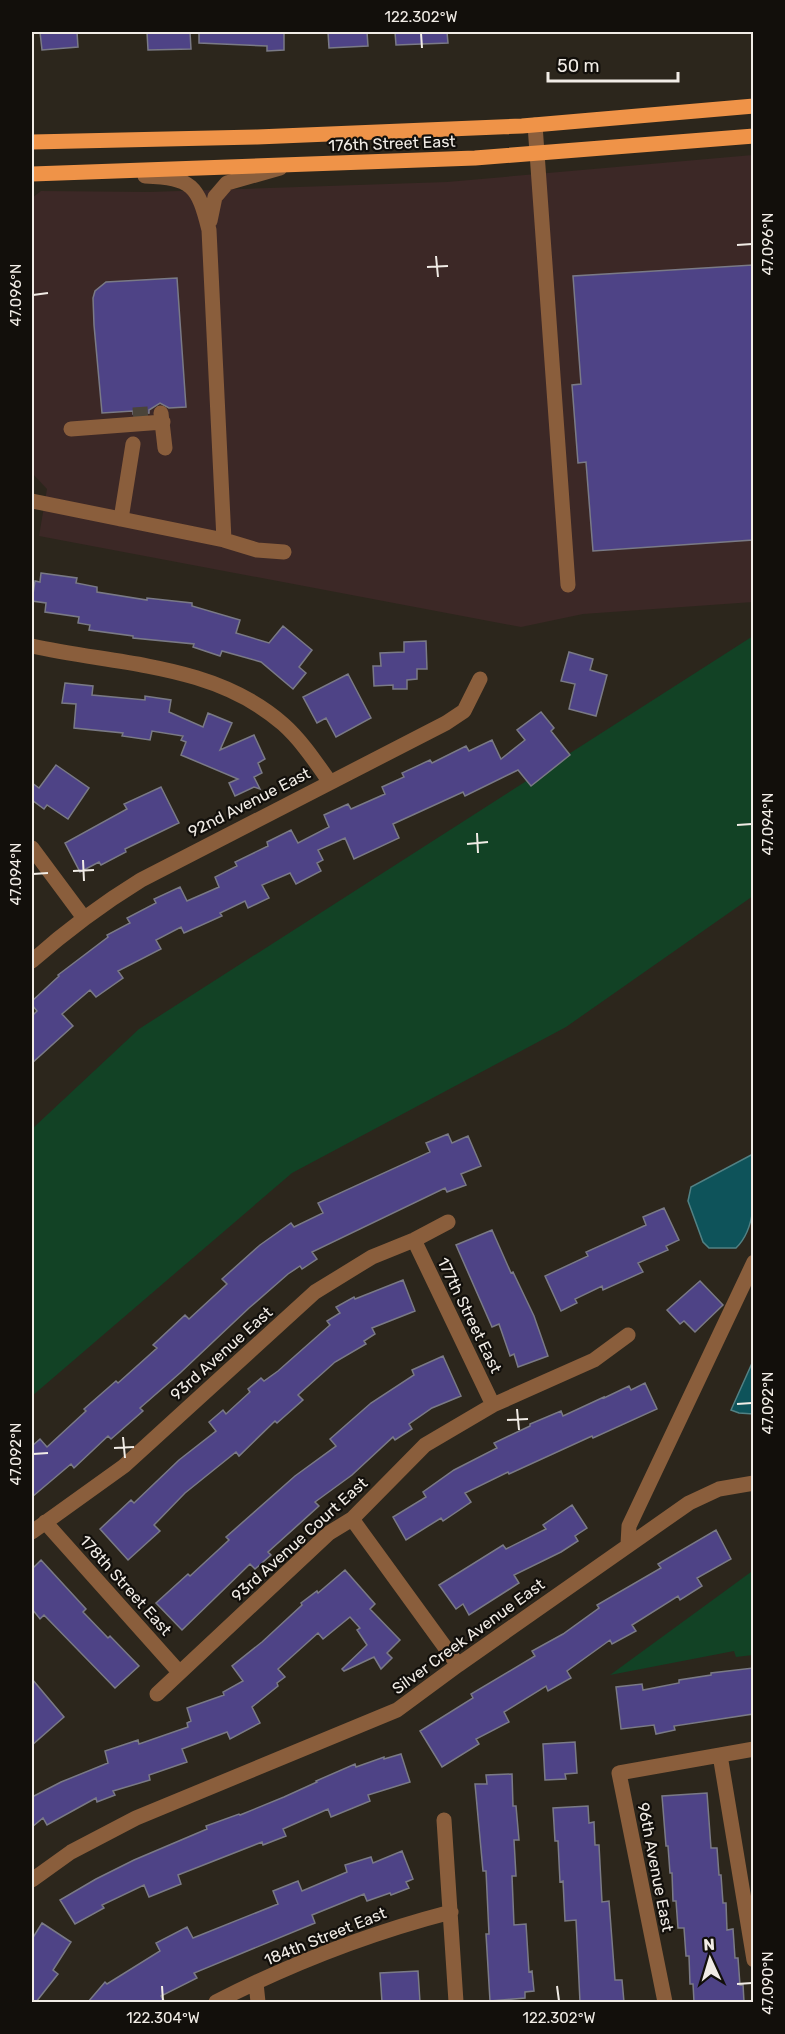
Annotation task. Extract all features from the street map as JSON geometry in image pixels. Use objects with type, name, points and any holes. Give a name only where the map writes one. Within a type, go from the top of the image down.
[{"type":"main road","name":"176th Street East","points":[[32,142],[257,137],[535,125],[753,106]]},
{"type":"main road","name":"176th Street East","points":[[32,174],[475,158],[753,136]]},
{"type":"street","points":[[535,125],[568,585]]},
{"type":"street","points":[[224,540],[209,230],[215,197],[227,183],[295,165]]},
{"type":"street","points":[[85,172],[164,177],[185,182],[199,196],[209,230]]},
{"type":"street","points":[[149,414],[162,413],[165,448]]},
{"type":"street","points":[[133,415],[70,425],[163,422]]},
{"type":"street","points":[[121,519],[133,444]]},
{"type":"street","points":[[32,501],[224,540],[256,550],[284,552]]},
{"type":"street","points":[[32,646],[184,673],[235,691],[261,706],[284,725],[308,751],[329,781]]},
{"type":"street","name":"92nd Avenue East","points":[[32,961],[106,901],[149,875],[446,723],[464,711],[480,679]]},
{"type":"street","points":[[32,848],[84,918]]},
{"type":"street","name":"93rd Avenue East","points":[[32,1532],[124,1466],[315,1293],[372,1257],[414,1240],[448,1222]]},
{"type":"street","name":"177th Street East","points":[[414,1240],[493,1406]]},
{"type":"street","points":[[627,1544],[629,1526],[753,1262]]},
{"type":"street","name":"93rd Avenue Court East","points":[[157,1694],[329,1533],[352,1519],[425,1445],[493,1406],[594,1360],[628,1335]]},
{"type":"street","name":"Silver Creek Avenue East","points":[[32,1880],[71,1852],[136,1818],[397,1710],[627,1544],[688,1503],[719,1489],[753,1483]]},
{"type":"street","points":[[352,1519],[458,1665]]},
{"type":"street","name":"178th Street East","points":[[45,1522],[180,1672]]},
{"type":"street","points":[[753,1749],[720,1755],[753,1960]]},
{"type":"street","name":"96th Avenue East","points":[[665,2002],[619,1773],[720,1755]]},
{"type":"street","points":[[444,1820],[456,2002]]},
{"type":"street","name":"184th Street East","points":[[216,2002],[311,1960],[401,1925],[451,1912]]},
{"type":"street","points":[[256,1983],[258,2002]]},
{"type":"shaded area","points":[[753,155],[753,602],[583,614],[521,627],[39,536],[47,489],[32,473],[34,374],[32,198],[41,191],[149,192],[447,182]]},
{"type":"green space","points":[[753,636],[753,896],[566,1027],[292,1173],[32,1396],[32,1129],[139,1029]]},
{"type":"green space","points":[[754,1572],[753,1655],[736,1657],[734,1651],[610,1675]]},
{"type":"water","points":[[753,1154],[754,1204],[743,1239],[736,1248],[709,1248],[703,1242],[688,1201],[691,1187]]},
{"type":"water","points":[[753,1361],[753,1414],[739,1413],[731,1410]]},
{"type":"building","points":[[40,32],[77,32],[78,47],[42,50]]},
{"type":"building","points":[[147,32],[190,32],[191,49],[148,50]]},
{"type":"building","points":[[199,32],[284,32],[284,50],[267,51],[267,46],[199,43]]},
{"type":"building","points":[[328,32],[367,32],[368,46],[329,48]]},
{"type":"building","points":[[395,32],[447,32],[448,43],[396,45]]},
{"type":"building","points":[[753,265],[753,540],[593,551],[586,462],[578,463],[572,385],[581,384],[573,276]]},
{"type":"building","points":[[177,278],[186,407],[169,408],[160,403],[149,410],[149,413],[133,414],[133,411],[102,413],[94,325],[95,291],[106,282]]},
{"type":"building","points":[[41,573],[77,578],[76,583],[97,587],[97,592],[147,600],[147,598],[192,603],[192,606],[240,620],[236,633],[269,643],[283,626],[312,650],[299,667],[306,673],[293,689],[261,662],[222,651],[220,656],[193,647],[194,644],[133,638],[133,636],[89,630],[90,625],[78,623],[79,617],[45,612],[46,603],[32,601],[35,581],[40,582]]},
{"type":"building","points":[[426,641],[427,669],[417,669],[417,679],[407,680],[407,689],[393,689],[393,685],[374,686],[373,666],[381,666],[380,653],[404,652],[404,642]]},
{"type":"building","points":[[569,652],[593,659],[590,670],[607,675],[596,716],[569,709],[575,684],[561,681]]},
{"type":"building","points":[[348,674],[371,718],[336,737],[326,718],[317,723],[303,697]]},
{"type":"building","points":[[65,683],[93,686],[92,695],[145,700],[145,696],[171,700],[169,712],[203,727],[208,713],[232,723],[220,750],[254,735],[265,759],[258,763],[262,773],[254,777],[260,789],[254,787],[235,796],[229,783],[238,779],[181,755],[186,742],[181,740],[183,736],[152,731],[150,740],[122,736],[123,733],[74,728],[76,704],[62,703]]},
{"type":"building","points":[[541,712],[554,728],[551,731],[570,755],[531,786],[518,770],[465,796],[463,792],[393,824],[399,838],[354,859],[345,838],[318,850],[323,860],[317,863],[321,871],[296,884],[290,873],[262,885],[269,898],[248,908],[245,901],[220,913],[222,916],[184,933],[181,927],[156,940],[161,949],[118,971],[123,978],[96,997],[90,990],[62,1014],[73,1026],[32,1063],[32,1016],[37,1011],[32,1001],[58,975],[108,937],[107,935],[130,923],[127,918],[156,903],[154,899],[180,887],[187,901],[219,887],[215,877],[237,866],[235,862],[268,846],[267,842],[291,830],[298,843],[329,827],[324,815],[348,804],[351,809],[385,794],[382,787],[404,777],[402,773],[430,760],[432,763],[466,746],[469,751],[492,740],[501,759],[525,740],[517,730]]},
{"type":"building","points":[[56,765],[89,788],[68,819],[47,805],[44,809],[32,800],[32,783],[39,788]]},
{"type":"building","points":[[161,787],[179,823],[125,849],[126,852],[101,865],[99,862],[80,872],[65,843],[127,809],[124,804]]},
{"type":"building","points":[[448,1134],[452,1143],[468,1136],[481,1166],[461,1174],[466,1185],[447,1192],[445,1188],[312,1252],[317,1259],[302,1269],[300,1266],[288,1274],[140,1408],[143,1411],[111,1439],[108,1436],[74,1468],[71,1464],[32,1497],[32,1446],[40,1439],[47,1447],[86,1411],[84,1409],[116,1381],[118,1383],[157,1348],[153,1345],[185,1315],[189,1319],[227,1284],[222,1279],[260,1245],[291,1223],[294,1227],[323,1213],[318,1203],[430,1152],[426,1143]]},
{"type":"building","points":[[664,1208],[679,1240],[666,1246],[668,1250],[638,1263],[643,1272],[603,1290],[602,1286],[575,1299],[577,1303],[561,1311],[545,1276],[588,1256],[586,1252],[646,1225],[643,1217]]},
{"type":"building","points":[[492,1230],[534,1316],[548,1356],[518,1367],[514,1354],[510,1356],[499,1324],[492,1327],[456,1245]]},
{"type":"building","points":[[403,1280],[415,1311],[372,1328],[375,1334],[364,1341],[366,1344],[335,1362],[298,1395],[303,1400],[277,1423],[275,1421],[239,1456],[236,1452],[185,1493],[154,1525],[160,1531],[128,1560],[100,1529],[131,1500],[134,1503],[179,1460],[216,1431],[209,1422],[223,1410],[226,1414],[250,1392],[248,1389],[261,1378],[264,1381],[278,1371],[330,1325],[327,1321],[340,1313],[336,1307],[354,1297],[355,1299]]},
{"type":"building","points":[[700,1281],[723,1305],[695,1332],[684,1321],[680,1324],[667,1310]]},
{"type":"building","points":[[443,1356],[461,1396],[432,1408],[409,1424],[412,1429],[395,1440],[393,1437],[352,1475],[315,1502],[319,1506],[268,1552],[271,1555],[255,1569],[250,1564],[182,1630],[156,1603],[188,1574],[190,1576],[229,1540],[226,1537],[295,1476],[336,1446],[330,1439],[371,1403],[414,1375],[412,1370]]},
{"type":"building","points":[[645,1383],[657,1409],[509,1474],[508,1472],[465,1493],[471,1502],[443,1521],[441,1518],[406,1540],[393,1517],[426,1497],[423,1492],[454,1470],[497,1448],[494,1443],[561,1411],[563,1416],[629,1386],[631,1390]]},
{"type":"building","points":[[572,1505],[587,1528],[575,1536],[578,1541],[514,1575],[519,1583],[469,1615],[463,1604],[456,1609],[439,1585],[503,1545],[506,1549],[546,1529],[543,1525]]},
{"type":"building","points":[[716,1530],[731,1559],[697,1578],[702,1586],[680,1600],[678,1596],[632,1625],[636,1631],[612,1644],[610,1640],[567,1671],[571,1678],[548,1691],[546,1686],[504,1712],[509,1722],[476,1739],[479,1744],[442,1767],[420,1731],[473,1698],[471,1694],[535,1656],[532,1651],[563,1634],[599,1608],[597,1605],[661,1568],[658,1564]]},
{"type":"building","points":[[41,1560],[86,1609],[83,1612],[139,1666],[115,1688],[44,1615],[40,1619],[32,1609],[32,1569]]},
{"type":"building","points":[[345,1570],[375,1604],[370,1609],[400,1640],[387,1653],[392,1658],[381,1669],[374,1657],[344,1671],[342,1669],[367,1645],[357,1630],[360,1628],[350,1617],[323,1639],[318,1633],[278,1669],[285,1677],[277,1683],[278,1686],[252,1707],[260,1723],[230,1739],[227,1732],[182,1749],[187,1762],[149,1775],[150,1780],[113,1791],[115,1795],[97,1802],[96,1798],[47,1825],[43,1818],[32,1827],[32,1797],[61,1782],[108,1763],[105,1751],[138,1740],[139,1744],[188,1727],[187,1723],[191,1721],[187,1708],[224,1695],[223,1692],[243,1681],[232,1666],[262,1642],[302,1605],[301,1603],[317,1591],[318,1593]]},
{"type":"building","points":[[753,1668],[753,1714],[674,1726],[675,1730],[656,1734],[654,1725],[621,1729],[616,1687],[642,1684],[643,1690],[679,1683],[679,1680],[711,1675],[711,1673]]},
{"type":"building","points":[[32,1679],[64,1717],[32,1745]]},
{"type":"building","points":[[575,1742],[577,1773],[565,1774],[566,1779],[545,1780],[543,1744]]},
{"type":"building","points":[[401,1754],[410,1782],[368,1795],[370,1801],[331,1817],[328,1809],[283,1829],[286,1836],[263,1845],[262,1842],[178,1875],[181,1884],[149,1897],[144,1885],[102,1905],[104,1908],[75,1924],[60,1900],[134,1860],[207,1829],[206,1826],[284,1797],[355,1764],[356,1767],[384,1757],[384,1759]]},
{"type":"building","points":[[512,1774],[513,1806],[516,1806],[519,1840],[514,1840],[516,1876],[512,1876],[514,1925],[526,1924],[529,1972],[532,1971],[534,1991],[525,1992],[525,1998],[490,2001],[486,1934],[489,1934],[486,1871],[483,1871],[475,1784],[487,1784],[486,1775]]},
{"type":"building","points":[[707,1793],[711,1848],[717,1848],[723,1903],[726,1903],[727,1930],[733,1929],[735,1958],[738,1958],[744,2002],[694,2002],[684,1928],[678,1928],[676,1901],[673,1901],[672,1873],[670,1873],[668,1846],[666,1846],[662,1796]]},
{"type":"building","points":[[588,1806],[589,1823],[594,1822],[595,1845],[599,1845],[602,1902],[609,1901],[615,1980],[622,1980],[624,2002],[580,2002],[576,1920],[565,1921],[563,1881],[560,1882],[558,1841],[555,1841],[553,1808]]},
{"type":"building","points":[[402,1851],[413,1879],[406,1882],[409,1888],[367,1901],[364,1894],[312,1915],[315,1923],[194,1973],[197,1978],[161,1996],[165,2002],[88,2002],[105,1982],[107,1984],[160,1951],[156,1943],[187,1927],[193,1938],[278,1904],[273,1891],[298,1881],[302,1891],[347,1872],[345,1865],[371,1857],[373,1863]]},
{"type":"building","points":[[42,1923],[71,1942],[53,1970],[58,1974],[36,2002],[32,2002],[32,1939]]},
{"type":"building","points":[[418,1971],[420,2002],[382,2002],[380,1973]]},
{"type":"tunnel","points":[[133,415],[149,414]]}]
